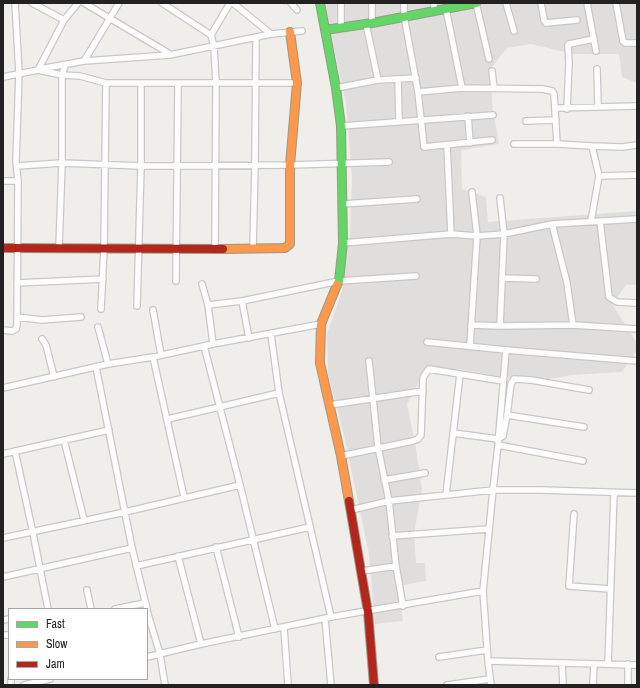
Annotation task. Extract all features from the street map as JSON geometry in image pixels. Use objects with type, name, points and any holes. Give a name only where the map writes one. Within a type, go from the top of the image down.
[{"type":"street","points":[[3,330],[12,331],[16,329],[18,325],[17,166],[19,73],[15,3]]},
{"type":"street","points":[[32,3],[64,20]]},
{"type":"street","points":[[38,70],[64,20],[78,3]]},
{"type":"street","points":[[84,3],[170,55]]},
{"type":"street","points":[[84,61],[119,3]]},
{"type":"street","points":[[162,3],[211,35],[214,46],[216,83],[215,249]]},
{"type":"street","points":[[211,35],[230,3]]},
{"type":"street","points":[[233,3],[271,34]]},
{"type":"street","points":[[291,3],[298,10]]},
{"type":"street","points":[[320,3],[336,88],[341,126],[344,204],[343,243],[339,281],[321,324],[320,363],[342,456],[362,571],[368,612],[374,685]]},
{"type":"street","points":[[341,3],[341,28]]},
{"type":"street","points":[[372,3],[369,24],[378,80]]},
{"type":"street","points":[[404,3],[404,16],[416,78],[424,147],[492,140]]},
{"type":"street","points":[[325,30],[369,24],[434,7],[446,9],[462,4],[476,3],[489,59]]},
{"type":"street","points":[[506,3],[514,31]]},
{"type":"street","points":[[541,3],[544,20],[546,23],[577,20]]},
{"type":"street","points":[[587,3],[596,51]]},
{"type":"street","points":[[616,3],[623,41],[625,43],[637,42]]},
{"type":"street","points":[[446,9],[462,88]]},
{"type":"street","points":[[3,77],[84,61],[170,55],[271,34],[302,31]]},
{"type":"street","points":[[3,248],[285,248],[290,244],[290,165],[297,83],[290,32]]},
{"type":"street","points":[[252,248],[255,165],[256,37]]},
{"type":"street","points":[[567,109],[569,63],[568,44],[594,39]]},
{"type":"street","points":[[59,248],[62,163],[62,75],[65,65]]},
{"type":"street","points":[[597,69],[598,107]]},
{"type":"street","points":[[38,70],[62,75],[80,76],[106,83],[297,83]]},
{"type":"street","points":[[492,71],[494,88]]},
{"type":"street","points":[[336,88],[378,80],[416,78]]},
{"type":"street","points":[[398,79],[399,121]]},
{"type":"street","points":[[101,309],[104,248],[106,83]]},
{"type":"street","points":[[137,306],[141,166],[141,83]]},
{"type":"street","points":[[176,281],[178,84]]},
{"type":"street","points":[[418,92],[462,88],[543,89],[552,91],[554,94],[557,144]]},
{"type":"street","points":[[555,108],[567,109],[637,106]]},
{"type":"street","points":[[341,126],[493,115]]},
{"type":"street","points":[[468,116],[470,143]]},
{"type":"street","points":[[526,121],[556,120]]},
{"type":"street","points":[[514,144],[622,147],[637,145]]},
{"type":"street","points":[[447,145],[451,234]]},
{"type":"street","points":[[591,222],[599,176],[592,146]]},
{"type":"street","points":[[17,166],[62,163],[141,166],[216,166],[389,162]]},
{"type":"street","points":[[599,176],[637,176]]},
{"type":"street","points":[[3,181],[18,181]]},
{"type":"street","points":[[470,346],[470,325],[477,236],[472,192]]},
{"type":"street","points":[[500,198],[504,234],[500,326]]},
{"type":"street","points":[[344,204],[417,199]]},
{"type":"street","points":[[343,243],[451,234],[477,236],[504,234],[552,224],[637,220]]},
{"type":"street","points":[[600,221],[609,297],[617,302],[637,302]]},
{"type":"street","points":[[552,224],[567,283],[573,325]]},
{"type":"street","points":[[208,305],[242,301],[339,281],[416,276]]},
{"type":"street","points":[[502,278],[536,279]]},
{"type":"street","points":[[17,283],[103,280]]},
{"type":"street","points":[[202,284],[208,305],[213,344]]},
{"type":"street","points":[[242,301],[249,338]]},
{"type":"street","points":[[153,310],[161,355]]},
{"type":"street","points":[[17,317],[42,320],[81,317]]},
{"type":"street","points":[[3,388],[108,364],[153,357],[321,324]]},
{"type":"street","points":[[470,325],[573,325],[637,330]]},
{"type":"street","points":[[98,327],[108,364]]},
{"type":"street","points":[[271,334],[279,393],[331,617]]},
{"type":"street","points":[[42,339],[46,345],[54,377]]},
{"type":"street","points":[[428,342],[637,361]]},
{"type":"street","points":[[204,346],[240,484],[275,629]]},
{"type":"street","points":[[447,685],[491,682],[483,591],[506,350]]},
{"type":"street","points":[[153,357],[168,419],[184,497]]},
{"type":"street","points":[[369,361],[378,447],[389,501],[392,536],[403,606]]},
{"type":"street","points":[[96,367],[132,548],[146,608]]},
{"type":"street","points":[[342,456],[418,439],[421,435],[423,378],[426,372],[430,369],[503,381]]},
{"type":"street","points":[[446,495],[460,374]]},
{"type":"street","points":[[498,442],[503,436],[510,384],[514,378],[589,390]]},
{"type":"street","points":[[330,405],[423,391]]},
{"type":"street","points":[[168,419],[279,393]]},
{"type":"street","points":[[507,415],[584,427]]},
{"type":"street","points":[[3,454],[109,430]]},
{"type":"street","points":[[453,433],[583,460]]},
{"type":"street","points":[[64,440],[84,520]]},
{"type":"street","points":[[15,451],[48,608]]},
{"type":"street","points":[[384,480],[425,473]]},
{"type":"street","points":[[3,538],[33,533],[240,484]]},
{"type":"street","points":[[351,510],[389,501],[492,490],[541,490],[637,494]]},
{"type":"street","points":[[608,664],[614,494]]},
{"type":"street","points":[[574,514],[569,586],[610,590]]},
{"type":"street","points":[[136,566],[310,527]]},
{"type":"street","points":[[392,536],[488,529]]},
{"type":"street","points":[[216,547],[239,637]]},
{"type":"street","points":[[3,577],[41,570],[132,548]]},
{"type":"street","points":[[178,556],[201,644]]},
{"type":"street","points":[[362,571],[396,566]]},
{"type":"street","points":[[87,590],[91,608]]},
{"type":"street","points":[[148,657],[201,644],[284,628],[331,617],[368,612],[483,591]]},
{"type":"street","points":[[148,615],[160,654],[165,685]]},
{"type":"street","points":[[325,619],[331,685]]},
{"type":"street","points":[[284,628],[288,685]]},
{"type":"street","points":[[439,657],[487,650]]},
{"type":"street","points":[[488,661],[637,665]]},
{"type":"street","points":[[562,663],[563,685]]},
{"type":"street","points":[[594,664],[594,685]]},
{"type":"street","points":[[628,664],[628,685]]},
{"type":"street","points":[[24,685],[46,680]]},
{"type":"shaded area","points":[[324,3],[637,3],[637,83],[622,77],[619,54],[573,54],[531,44],[507,48],[491,68],[492,104],[499,144],[461,150],[462,189],[486,197],[488,222],[637,211],[637,285],[626,285],[612,304],[637,343],[637,350],[622,372],[572,375],[533,382],[458,369],[423,374],[407,404],[422,489],[414,534],[416,563],[425,563],[426,581],[398,586],[403,621],[375,624],[369,554],[344,435],[328,374],[327,334],[342,291],[350,236],[352,179],[346,103]]},
{"type":"traffic: fast","points":[[320,3],[336,88],[341,126],[343,243],[339,281],[337,285]]},
{"type":"traffic: fast","points":[[325,30],[372,23],[476,3]]},
{"type":"traffic: slow","points":[[223,249],[285,248],[290,244],[290,165],[297,83],[290,32]]},
{"type":"traffic: slow","points":[[337,285],[321,324],[320,363],[341,456],[349,501]]},
{"type":"traffic: jam","points":[[3,248],[223,249]]},
{"type":"traffic: jam","points":[[349,501],[368,612],[374,685]]}]
